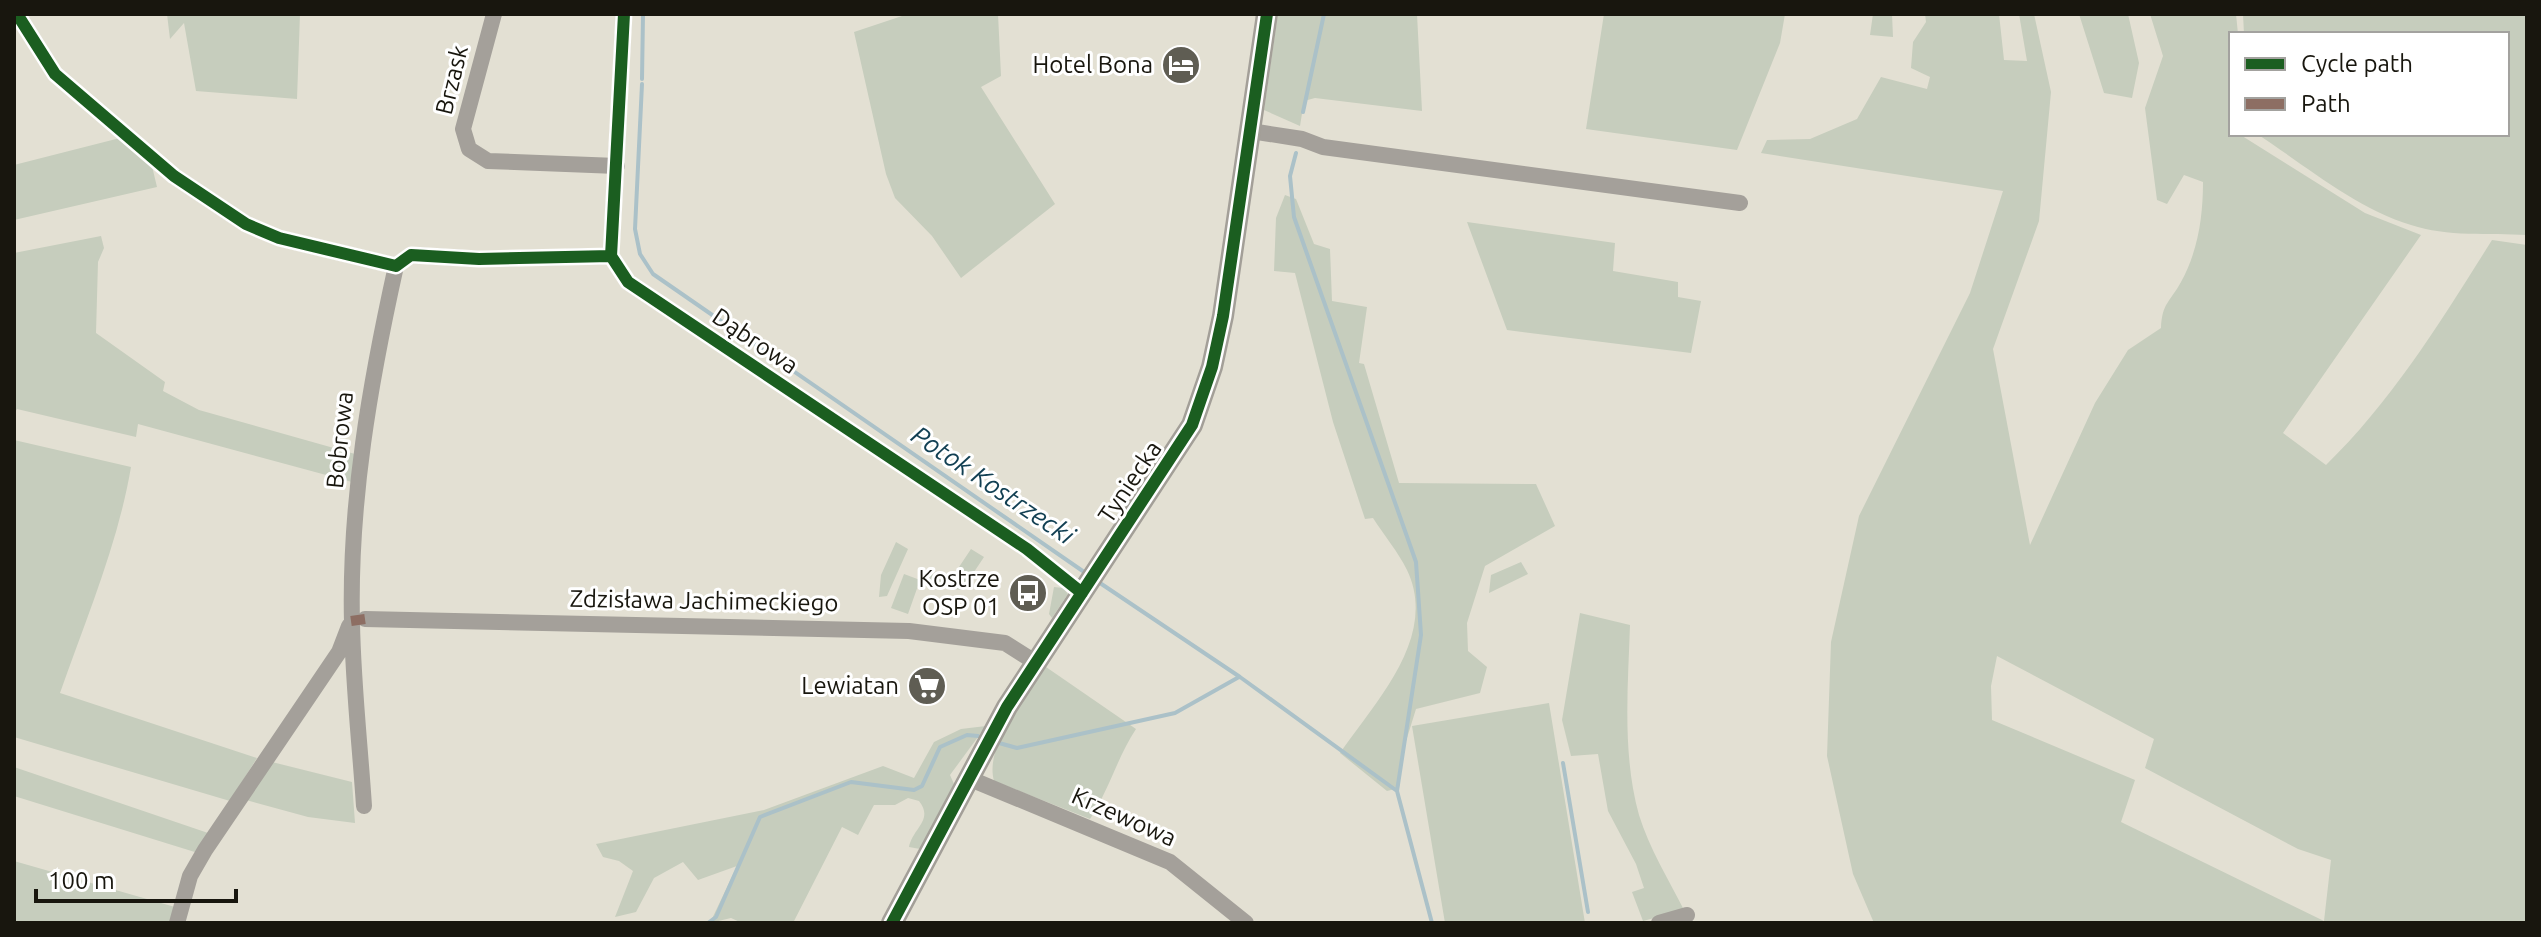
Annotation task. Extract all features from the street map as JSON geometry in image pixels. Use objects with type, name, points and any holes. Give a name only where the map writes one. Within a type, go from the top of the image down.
[{"type":"street","points":[[17,14],[55,74],[174,176],[246,224],[279,238],[396,266],[411,255],[479,259],[611,256],[624,14]]},
{"type":"street","name":"Brzask","points":[[494,14],[463,129],[469,149],[488,161],[617,166]]},
{"type":"street","name":"Tyniecka","points":[[892,923],[968,778],[1035,662],[1178,450],[1202,399],[1223,316],[1267,14]]},
{"type":"street","points":[[1251,131],[1302,139],[1323,147],[1740,203]]},
{"type":"street","name":"Dąbrowa","points":[[611,256],[628,282],[1027,549],[1090,581]]},
{"type":"street","name":"Bobrowa","points":[[364,806],[358,620],[362,440],[370,381],[396,266]]},
{"type":"street","name":"Bobrowa","points":[[177,923],[181,903],[199,861],[358,620]]},
{"type":"street","name":"Zdzisława Jachimeckiego","points":[[358,620],[894,630],[1005,643],[1035,662]]},
{"type":"street","name":"Krzewowa","points":[[968,778],[1170,862],[1246,923]]},
{"type":"street","points":[[1659,923],[1687,915]]},
{"type":"green space","points":[[167,14],[300,14],[297,99],[196,91],[184,23],[170,39]]},
{"type":"green space","points":[[908,14],[998,14],[1001,76],[981,87],[1055,204],[961,278],[932,236],[895,198],[886,174],[854,32]]},
{"type":"green space","points":[[1278,14],[1417,14],[1422,111],[1315,98],[1304,101],[1300,126],[1264,110]]},
{"type":"green space","points":[[1604,14],[1785,14],[1780,43],[1737,150],[1586,129]]},
{"type":"green space","points":[[1873,14],[1892,14],[1893,37],[1870,35]]},
{"type":"green space","points":[[1925,14],[1999,14],[2004,60],[2027,61],[2019,14],[2034,14],[2051,92],[2039,221],[1993,349],[2030,545],[2095,403],[2128,350],[2161,328],[2165,308],[2187,270],[2198,234],[2203,182],[2184,175],[2167,204],[2157,200],[2145,108],[2163,56],[2150,14],[2236,14],[2238,32],[2229,32],[2229,136],[2242,136],[2365,213],[2421,235],[2283,433],[2326,465],[2395,386],[2492,240],[2527,245],[2527,923],[1874,923],[1853,874],[1827,756],[1831,642],[1859,516],[1970,293],[2003,191],[1761,153],[1767,140],[1810,139],[1857,119],[1881,77],[1927,89],[1930,77],[1911,68],[1913,42],[1926,22]],"holes":[[[1997,656],[2154,739],[2145,768],[2298,849],[2331,860],[2324,921],[2121,822],[2135,780],[1992,720],[1991,686]]]},
{"type":"green space","points":[[2079,14],[2128,14],[2139,63],[2132,98],[2104,93]]},
{"type":"green space","points":[[2243,14],[2527,14],[2527,235],[2468,234],[2411,225],[2350,197],[2260,136],[2509,136],[2509,32],[2244,32]]},
{"type":"green space","points":[[120,138],[151,162],[157,187],[14,220],[14,165]]},
{"type":"green space","points":[[1285,195],[1296,199],[1314,244],[1330,249],[1332,301],[1367,307],[1359,363],[1364,364],[1399,483],[1536,484],[1555,526],[1485,566],[1467,623],[1468,651],[1487,667],[1480,693],[1416,709],[1402,754],[1399,788],[1387,791],[1340,753],[1399,668],[1415,620],[1415,595],[1407,570],[1395,550],[1373,518],[1365,519],[1333,422],[1295,273],[1274,271],[1276,218]]},
{"type":"green space","points":[[1467,222],[1615,243],[1613,271],[1678,282],[1678,297],[1701,301],[1691,353],[1507,330]]},
{"type":"green space","points":[[101,236],[104,248],[98,262],[96,333],[165,382],[163,391],[199,410],[355,454],[352,482],[138,424],[136,437],[17,409],[14,414],[14,253]]},
{"type":"green space","points":[[14,440],[131,467],[110,553],[60,693],[257,758],[230,801],[14,737]]},
{"type":"green space","points":[[896,542],[908,549],[887,596],[879,597],[881,575]]},
{"type":"green space","points":[[971,549],[984,557],[962,590],[923,584],[923,575],[955,573]]},
{"type":"green space","points":[[1521,562],[1528,574],[1489,593],[1491,575]]},
{"type":"green space","points":[[904,574],[920,580],[908,614],[891,608]]},
{"type":"green space","points":[[1054,587],[1063,588],[1068,594],[1052,618],[1049,614]]},
{"type":"green space","points":[[1580,613],[1630,625],[1627,720],[1634,792],[1648,840],[1684,910],[1643,921],[1632,892],[1644,888],[1636,864],[1608,811],[1598,754],[1571,756],[1562,720]]},
{"type":"green space","points":[[1046,667],[1136,729],[1090,819],[994,781],[995,752],[1001,737]]},
{"type":"green space","points":[[1549,703],[1585,923],[1445,923],[1412,726]]},
{"type":"green space","points":[[986,726],[950,775],[954,784],[920,849],[909,847],[923,819],[919,801],[908,798],[895,805],[874,805],[858,835],[842,827],[793,923],[742,923],[731,918],[710,923],[737,866],[698,880],[683,862],[654,878],[636,912],[615,917],[633,871],[619,861],[603,857],[596,844],[764,810],[883,766],[914,778],[934,742],[961,729]]},
{"type":"green space","points":[[272,762],[352,782],[355,823],[308,817],[246,800]]},
{"type":"green space","points":[[14,767],[211,834],[198,853],[14,796]]},
{"type":"green space","points":[[14,861],[175,907],[170,923],[14,923]]},
{"type":"waterway","name":"Potok Kostrzecki","points":[[642,79],[643,14]]},
{"type":"waterway","points":[[1303,112],[1324,14]]},
{"type":"waterway","name":"Potok Kostrzecki","points":[[642,84],[635,229],[640,254],[653,274],[1087,574]]},
{"type":"waterway","points":[[1296,153],[1290,176],[1294,217],[1416,562],[1421,635],[1397,791]]},
{"type":"waterway","name":"Potok Kostrzecki","points":[[1097,581],[1240,677],[1397,791],[1432,923]]},
{"type":"waterway","points":[[999,743],[1017,748],[1175,713],[1239,677]]},
{"type":"waterway","points":[[708,923],[716,917],[760,817],[851,782],[914,790],[922,786],[940,747],[967,735],[978,736]]},
{"type":"waterway","points":[[1563,763],[1588,912]]},
{"type":"marked path","points":[[351,621],[365,619]]},
{"type":"cycle path","points":[[17,14],[55,74],[174,176],[246,224],[279,238],[396,266],[411,255],[479,259],[611,256]]},
{"type":"cycle path","points":[[624,14],[611,256],[628,282],[1027,549],[1082,593]]},
{"type":"cycle path","points":[[892,923],[1007,707],[1192,425],[1212,367],[1223,316],[1267,14]]},
{"type":"place","name":"Hotel Bona","points":[[1181,65]]},
{"type":"place","name":"Kostrze OSP 01","points":[[1028,593]]},
{"type":"place","name":"Lewiatan","points":[[927,686]]}]
